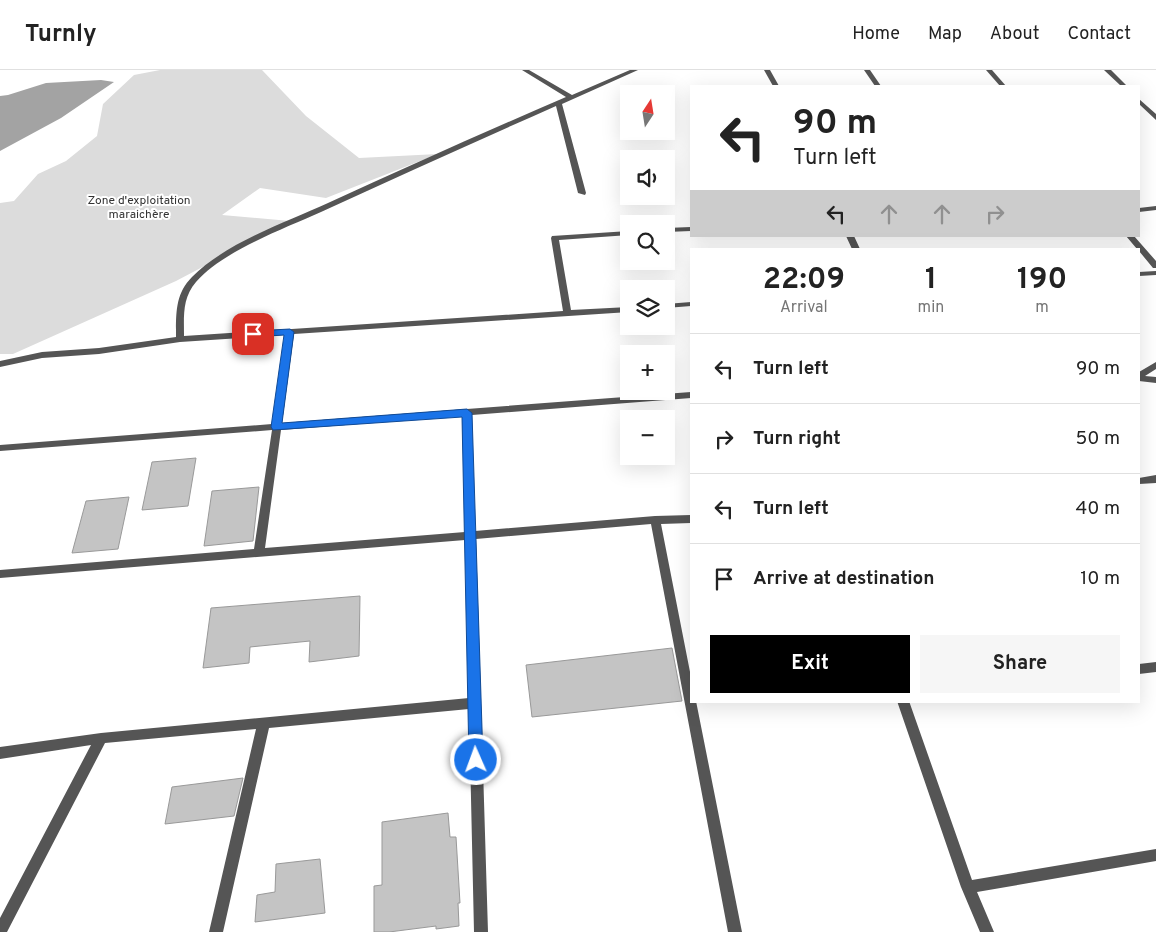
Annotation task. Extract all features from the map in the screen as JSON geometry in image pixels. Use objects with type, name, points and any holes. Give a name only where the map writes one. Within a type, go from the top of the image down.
[{"type":"street","points":[[525,70],[570,97]]},
{"type":"street","points":[[180,339],[179,304],[186,288],[196,277],[218,260],[281,227],[558,102],[636,70]]},
{"type":"street","points":[[767,70],[775,85]]},
{"type":"street","points":[[867,70],[877,85]]},
{"type":"street","points":[[989,70],[1002,85]]},
{"type":"street","points":[[1107,70],[1123,85]]},
{"type":"street","points":[[558,102],[582,193]]},
{"type":"street","points":[[1140,102],[1156,118]]},
{"type":"street","points":[[1140,210],[1156,208]]},
{"type":"street","points":[[675,230],[690,229]]},
{"type":"street","points":[[567,313],[555,238],[620,234]]},
{"type":"street","points":[[1131,237],[1156,266]]},
{"type":"street","points":[[1140,274],[1156,273]]},
{"type":"street","points":[[675,305],[690,304]]},
{"type":"street","points":[[0,364],[42,355],[99,351],[180,339],[620,310]]},
{"type":"street","points":[[259,553],[290,332]]},
{"type":"street","points":[[1140,376],[1156,366]]},
{"type":"street","points":[[1140,377],[1156,380]]},
{"type":"street","points":[[0,448],[690,395]]},
{"type":"street","points":[[467,413],[481,932]]},
{"type":"street","points":[[1140,481],[1156,479]]},
{"type":"street","points":[[0,574],[656,520],[690,519]]},
{"type":"street","points":[[656,520],[690,697]]},
{"type":"street","points":[[1140,669],[1156,668]]},
{"type":"street","points":[[0,753],[101,738],[475,703]]},
{"type":"street","points":[[691,703],[735,932]]},
{"type":"street","points":[[904,703],[968,887],[987,932]]},
{"type":"street","points":[[216,932],[264,722]]},
{"type":"street","points":[[0,932],[101,738]]},
{"type":"street","points":[[968,887],[1156,855]]},
{"type":"green space","name":"Zone d'exploitation maraichère","points":[[160,70],[262,70],[306,116],[359,158],[438,154],[326,198],[260,188],[222,215],[290,221],[176,281],[13,354],[0,354],[0,203],[14,201],[38,174],[66,161],[97,136],[103,104],[134,75]]},
{"type":"shaded area","points":[[101,80],[114,82],[61,118],[0,151],[0,96],[46,83]]},
{"type":"building","points":[[196,458],[188,506],[142,510],[152,462]]},
{"type":"building","points":[[259,487],[253,541],[204,546],[212,491]]},
{"type":"building","points":[[129,497],[118,549],[72,553],[86,501]]},
{"type":"building","points":[[360,596],[359,656],[309,662],[310,641],[250,647],[249,663],[203,668],[211,608]]},
{"type":"building","points":[[672,648],[682,701],[532,717],[526,665]]},
{"type":"building","points":[[243,778],[234,816],[165,824],[172,787]]},
{"type":"building","points":[[448,813],[450,837],[456,837],[460,903],[458,903],[459,926],[436,929],[436,926],[374,932],[374,886],[382,885],[382,822]]},
{"type":"building","points":[[320,859],[325,913],[255,922],[257,895],[275,892],[276,864]]},
{"type":"route","points":[[253,334],[290,332],[276,427],[467,413],[476,760]]}]
